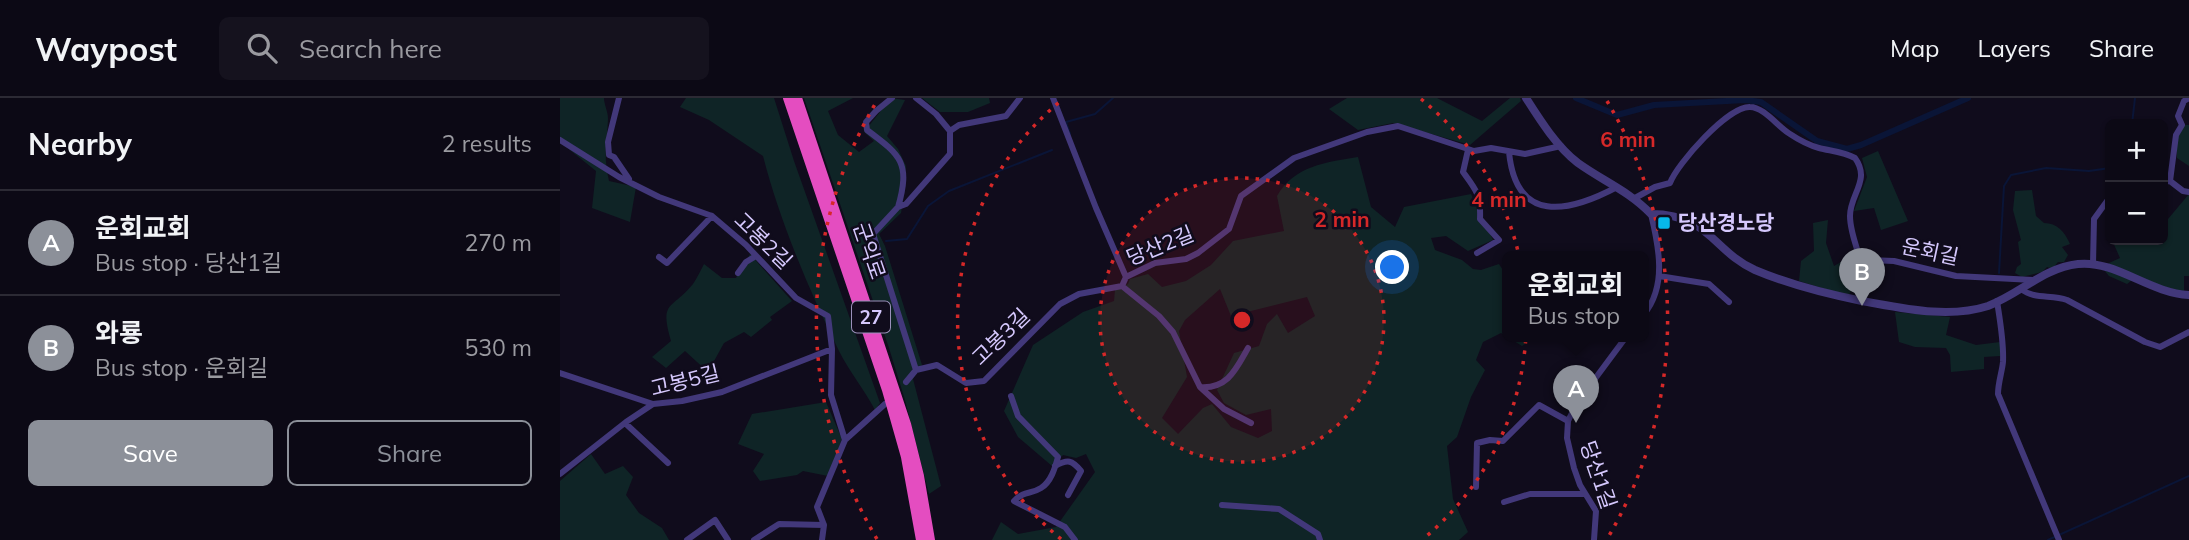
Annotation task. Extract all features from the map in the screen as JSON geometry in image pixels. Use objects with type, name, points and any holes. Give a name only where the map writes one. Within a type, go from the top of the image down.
[{"type":"highway","name":"군익로","points":[[788,98],[887,390],[906,457],[921,540]]},
{"type":"highway","name":"군익로","points":[[797,98],[899,400],[919,476],[930,540]]},
{"type":"street","points":[[619,98],[608,142],[609,155],[614,157],[632,183]]},
{"type":"street","points":[[892,98],[866,122],[867,130],[893,149],[903,173],[898,206],[873,234],[916,370],[906,382]]},
{"type":"street","points":[[898,206],[906,204],[944,164],[950,154],[950,131],[936,114],[916,98]]},
{"type":"street","points":[[950,131],[959,125],[1006,116],[1020,98]]},
{"type":"street","points":[[1053,98],[1126,277]]},
{"type":"street","points":[[1526,98],[1560,145],[1576,161],[1635,198],[1651,214],[1659,253],[1659,276],[1655,298],[1649,307]]},
{"type":"street","points":[[2168,172],[2176,135],[2182,125],[2178,116],[2184,102],[2189,98]]},
{"type":"street","name":"운회길","points":[[1635,198],[1655,187],[1670,183],[1674,172],[1691,151],[1729,117],[1741,109],[1751,107],[1760,110],[1802,142],[1855,158],[1860,164],[1862,177],[1850,216],[1859,255],[1956,276],[2033,281]]},
{"type":"street","name":"당산2길","points":[[1200,387],[1173,332],[1159,316],[1122,286],[1126,277],[1155,263],[1186,259],[1198,253],[1229,229],[1241,196],[1294,158],[1367,132],[1398,126],[1474,151],[1491,148],[1525,154],[1560,145]]},
{"type":"street","name":"고봉2길","points":[[560,140],[586,158],[659,197],[712,216],[796,298],[828,316],[832,349],[831,395],[845,440]]},
{"type":"street","points":[[1468,150],[1463,172],[1481,201],[1480,219],[1499,240],[1477,253]]},
{"type":"street","points":[[1509,152],[1517,183],[1527,197],[1550,208],[1586,203],[1617,187]]},
{"type":"street","points":[[2168,182],[2189,192]]},
{"type":"street","points":[[2093,264],[2094,219],[2105,204]]},
{"type":"street","name":"운회길","points":[[1651,214],[1666,214],[1686,219],[1711,234],[1741,262],[1754,270],[1829,294],[1935,312],[1974,309],[1997,301],[2056,269],[2078,264],[2105,266],[2164,292],[2189,295]]},
{"type":"street","points":[[659,257],[667,263],[712,216]]},
{"type":"street","points":[[738,273],[746,262],[755,256]]},
{"type":"street","points":[[1659,276],[1709,284],[1729,302]]},
{"type":"street","name":"고봉3길","points":[[916,370],[937,365],[966,383],[984,381],[1060,304],[1079,295],[1122,286]]},
{"type":"street","points":[[2021,289],[2029,296],[2067,300],[2145,342],[2160,347],[2189,332]]},
{"type":"street","points":[[1997,301],[2003,340],[2003,365],[2000,370],[1998,394],[2058,537]]},
{"type":"street","name":"당산1길","points":[[1594,540],[1596,511],[1592,500],[1585,494],[1570,453],[1568,421],[1577,403],[1622,342]]},
{"type":"street","points":[[1200,387],[1212,388],[1233,375],[1248,348]]},
{"type":"street","name":"고봉5길","points":[[560,474],[653,404],[722,392],[832,349]]},
{"type":"street","points":[[560,373],[653,404]]},
{"type":"street","points":[[1200,387],[1224,409],[1251,423]]},
{"type":"street","points":[[1011,396],[1018,415],[1058,457],[1052,475],[1040,489],[1022,493],[1014,501],[1065,527],[1074,540]]},
{"type":"street","points":[[822,540],[824,524],[817,507],[845,440],[885,404]]},
{"type":"street","name":"당산1길","points":[[1476,487],[1477,443],[1503,441],[1539,405],[1568,421]]},
{"type":"street","points":[[625,423],[668,463]]},
{"type":"street","points":[[1055,466],[1066,460],[1072,461],[1081,471],[1068,495]]},
{"type":"street","points":[[1504,502],[1530,494],[1585,494]]},
{"type":"street","points":[[1222,505],[1279,509],[1318,534],[1320,540]]},
{"type":"street","points":[[687,540],[715,520],[728,540]]},
{"type":"street","points":[[754,540],[779,524],[824,524]]},
{"type":"green space","points":[[560,98],[604,98],[608,116],[606,157],[609,181],[636,187],[630,222],[592,208],[596,171],[560,142]]},
{"type":"green space","points":[[686,98],[774,98],[880,403],[875,410],[843,358],[817,304],[787,231],[763,156],[709,120],[680,107]]},
{"type":"green space","points":[[804,98],[853,98],[828,111],[838,135],[859,152],[874,141],[864,132],[891,98],[905,100],[887,136],[898,149],[906,166],[901,213],[879,234],[922,365],[913,379],[941,486],[929,494],[889,348]]},
{"type":"green space","points":[[922,98],[989,98],[990,103],[968,112],[940,112]]},
{"type":"green space","points":[[1347,98],[1437,98],[1482,121],[1510,98],[1520,98],[1521,101],[1470,145],[1393,123],[1358,130],[1329,109]]},
{"type":"green space","points":[[2185,125],[2189,125],[2189,166],[2177,158],[2177,137]]},
{"type":"green space","points":[[1878,151],[1908,221],[1881,230],[1874,208],[1854,211],[1867,177],[1862,158]]},
{"type":"green space","points":[[1358,157],[1371,207],[1395,227],[1404,207],[1471,194],[1493,240],[1468,251],[1446,236],[1431,238],[1435,250],[1462,260],[1473,269],[1481,270],[1499,264],[1502,269],[1502,334],[1483,342],[1476,360],[1485,370],[1471,397],[1457,437],[1447,446],[1453,499],[1468,532],[1459,540],[992,540],[1001,522],[1018,534],[1056,527],[1095,472],[1086,454],[1076,458],[1063,455],[1052,466],[1018,437],[1004,411],[1033,345],[1083,312],[1114,301],[1115,290],[1128,284],[1130,279],[1148,274],[1162,287],[1186,281],[1211,265],[1233,241],[1284,231],[1277,196],[1292,178],[1323,164]],"holes":[[[1220,289],[1231,316],[1307,297],[1315,316],[1288,333],[1277,314],[1267,324],[1259,346],[1234,353],[1217,390],[1224,403],[1246,415],[1271,409],[1272,431],[1258,438],[1231,427],[1212,404],[1203,408],[1178,434],[1162,418],[1187,377],[1179,331],[1185,320]]]},
{"type":"green space","points":[[2032,190],[2036,216],[2044,223],[2060,229],[2070,244],[2062,247],[2068,255],[2064,262],[2058,262],[2052,269],[2047,267],[2042,272],[2022,277],[2015,273],[2021,264],[2018,242],[2021,240],[2013,210],[2015,191]]},
{"type":"green space","points":[[2189,194],[2189,276],[2184,276],[2184,291],[2136,277],[2127,284],[2109,276],[2104,270],[2109,263],[2120,258],[2114,245],[2168,245],[2168,219]]},
{"type":"green space","points":[[1828,220],[1826,243],[1834,266],[1853,255],[1863,261],[1861,276],[1848,296],[1799,281],[1801,261],[1814,251],[1813,223]]},
{"type":"green space","points":[[750,254],[792,301],[770,317],[772,320],[751,337],[744,332],[724,343],[708,372],[685,351],[666,368],[652,357],[671,341],[667,312],[693,284],[704,264],[722,278],[736,278]]},
{"type":"green space","points":[[1895,312],[1950,317],[1946,335],[1976,345],[2000,342],[2000,356],[1984,357],[1984,369],[1951,372],[1950,355],[1946,348],[1915,347],[1899,342]]},
{"type":"green space","points":[[826,402],[842,439],[828,476],[803,471],[797,475],[760,481],[753,471],[764,454],[738,444],[752,414]]},
{"type":"green space","points":[[591,454],[605,474],[623,466],[633,477],[626,495],[639,513],[662,528],[669,540],[560,540],[560,481]]},
{"type":"waterway","points":[[1070,134],[1066,122],[1095,114],[1113,98]]},
{"type":"waterway","points":[[1576,98],[1617,115],[1654,105],[1745,100],[1761,102],[1817,141],[1847,149],[1968,98]]},
{"type":"waterway","points":[[2133,119],[2135,98]]},
{"type":"waterway","points":[[886,241],[907,239],[928,206],[949,191],[1052,150]]},
{"type":"waterway","points":[[1999,273],[2004,186],[2011,175],[2046,168],[2089,171],[2105,169]]},
{"type":"waterway","points":[[2048,540],[2189,476]]},
{"type":"place","name":"당산경노당","points":[[1664,223]]},
{"type":"place","name":"와룡","points":[[1862,306]]},
{"type":"place","name":"운회교회","points":[[1576,423]]}]
